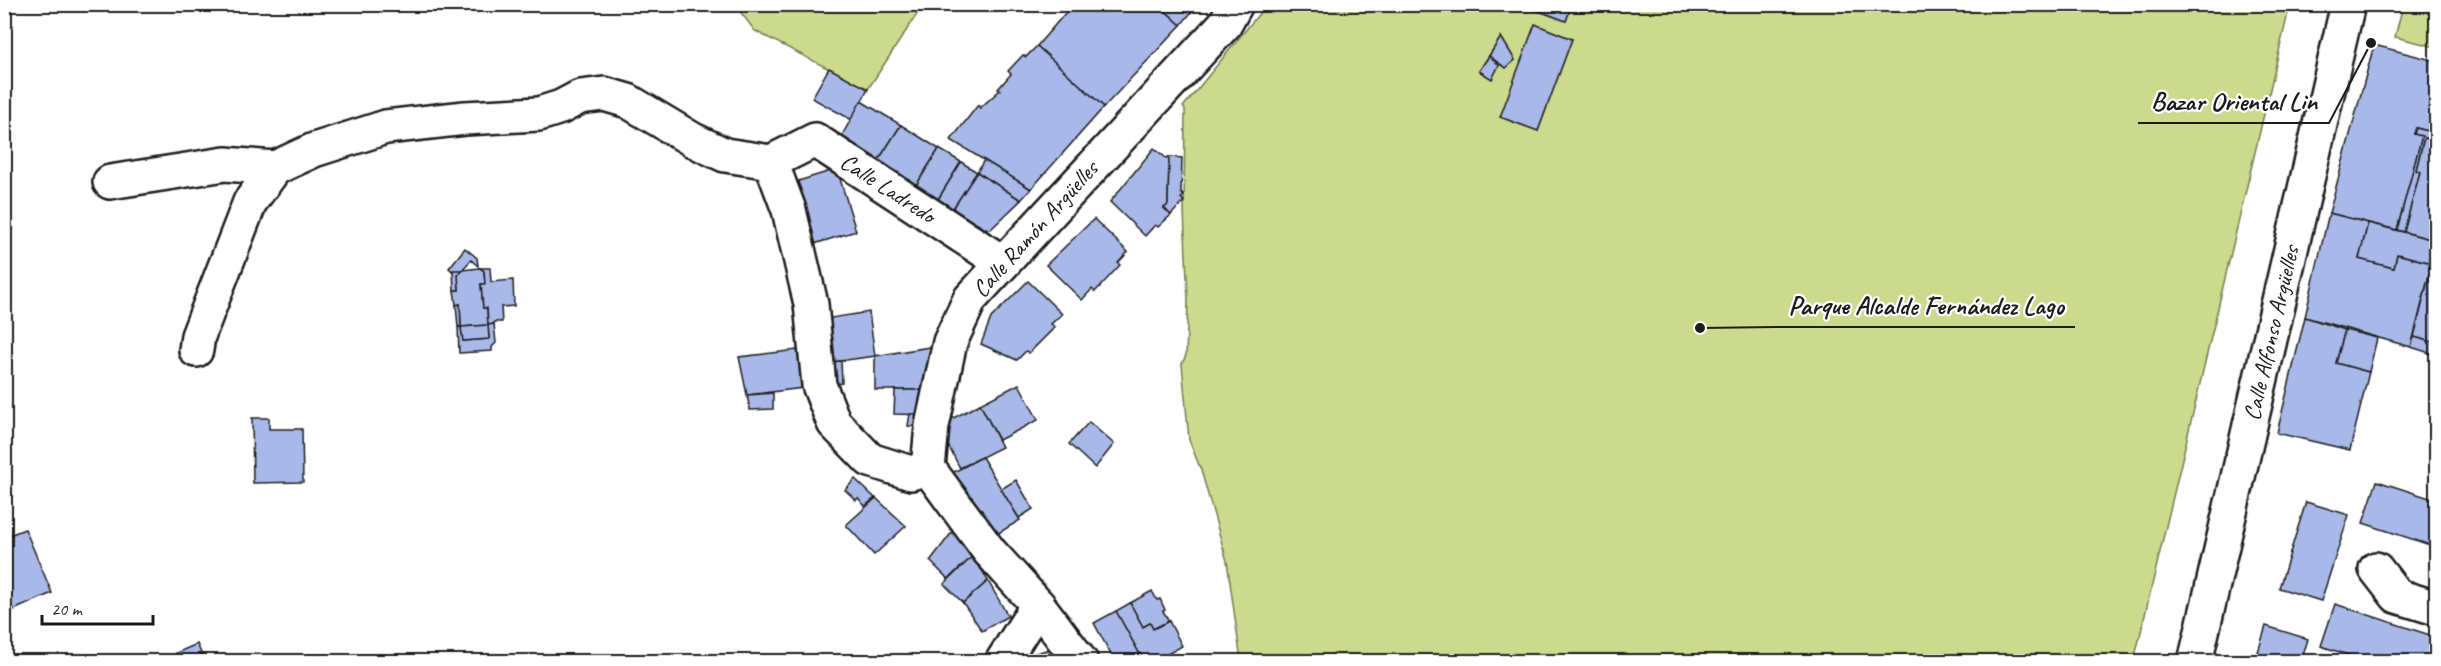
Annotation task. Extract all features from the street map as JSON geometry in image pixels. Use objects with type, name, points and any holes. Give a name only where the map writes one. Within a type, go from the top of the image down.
[{"type":"street","name":"Calle Ramón Argüelles","points":[[928,468],[932,426],[950,342],[970,299],[1225,24],[1236,4]]},
{"type":"street","name":"Calle Alfonso Argüelles","points":[[2195,662],[2348,4]]},
{"type":"street","points":[[196,350],[198,336],[250,202],[275,168],[314,150],[386,128],[465,118],[539,114],[561,107],[580,97],[604,94],[628,101],[693,140],[724,155],[771,162],[789,210],[811,304],[819,385],[834,423],[870,460],[912,473],[928,468],[989,551],[1038,605],[1081,662]]},
{"type":"street","name":"Calle Ladredo","points":[[771,162],[814,140],[1003,263]]},
{"type":"street","points":[[110,182],[225,164],[275,168]]},
{"type":"street","points":[[2376,569],[2397,596],[2436,609]]},
{"type":"street","points":[[1002,662],[1038,605]]},
{"type":"green space","points":[[1572,4],[2290,5],[2134,661],[1241,661],[1227,561],[1201,470],[1189,440],[1182,364],[1186,355],[1188,301],[1184,211],[1185,109],[1183,107],[1266,5],[1521,5],[1566,21]],"holes":[[[1535,25],[1572,39],[1538,131],[1501,116]],[[1501,37],[1515,60],[1506,67],[1499,65],[1492,79],[1479,71]]]},
{"type":"green space","points":[[735,5],[923,5],[868,89],[755,31]]},
{"type":"green space","points":[[2403,5],[2436,5],[2436,47],[2395,37]]},
{"type":"building","points":[[1073,4],[1158,4],[1181,25],[1104,107],[1037,46]]},
{"type":"building","points":[[1158,4],[1198,4],[1181,25]]},
{"type":"building","points":[[1521,4],[1572,4],[1566,21]]},
{"type":"building","points":[[1535,24],[1572,39],[1538,131],[1500,117]]},
{"type":"building","points":[[1501,37],[1515,60],[1506,68],[1489,56]]},
{"type":"building","points":[[2374,45],[2436,61],[2436,133],[2416,128],[2414,134],[2422,136],[2397,230],[2329,213]]},
{"type":"building","points":[[1037,46],[1104,107],[1031,189],[951,140],[978,105],[980,108],[1000,90],[998,89],[1011,74],[1008,71],[1023,55],[1026,57]]},
{"type":"building","points":[[1489,56],[1499,65],[1492,79],[1479,71]]},
{"type":"building","points":[[829,68],[868,89],[852,120],[812,98]]},
{"type":"building","points":[[861,101],[901,125],[876,164],[840,139]]},
{"type":"building","points":[[901,125],[939,149],[915,187],[876,164]]},
{"type":"building","points":[[2416,128],[2436,133],[2436,141],[2424,138],[2416,170],[2420,172],[2404,232],[2397,230],[2422,136],[2414,134]]},
{"type":"building","points":[[2424,138],[2436,141],[2434,240],[2404,232],[2420,172],[2416,170]]},
{"type":"building","points":[[1154,148],[1166,158],[1169,157],[1168,205],[1164,208],[1171,215],[1158,227],[1155,225],[1145,236],[1110,202]]},
{"type":"building","points":[[939,149],[961,162],[937,201],[915,187]]},
{"type":"building","points":[[1169,157],[1182,158],[1181,193],[1184,196],[1181,198],[1184,201],[1171,215],[1164,208],[1168,205]]},
{"type":"building","points":[[984,160],[1031,189],[1021,200],[977,172]]},
{"type":"building","points":[[961,162],[977,172],[952,210],[937,201]]},
{"type":"building","points":[[837,169],[856,231],[811,245],[792,183]]},
{"type":"building","points":[[977,172],[1021,200],[991,229],[984,228],[952,210]]},
{"type":"building","points":[[2329,213],[2368,223],[2359,259],[2394,268],[2397,254],[2432,263],[2411,347],[2305,317]]},
{"type":"building","points":[[1094,219],[1128,252],[1118,263],[1120,265],[1095,292],[1092,289],[1082,300],[1046,265]]},
{"type":"building","points":[[2368,223],[2434,240],[2432,244],[2436,245],[2436,248],[2432,263],[2397,254],[2394,268],[2359,259]]},
{"type":"building","points":[[465,248],[477,258],[478,266],[471,260],[462,270],[453,272],[449,268]]},
{"type":"building","points":[[480,268],[484,271],[485,284],[481,284],[483,308],[487,308],[488,325],[461,327],[460,304],[456,305],[454,290],[459,290],[458,275],[462,270]]},
{"type":"building","points":[[480,268],[490,268],[491,282],[513,280],[514,306],[501,307],[502,322],[488,325],[487,308],[483,308],[481,284],[485,284],[484,271]]},
{"type":"building","points":[[2431,268],[2436,269],[2436,343],[2414,337]]},
{"type":"building","points":[[453,270],[462,270],[458,275],[459,290],[454,290]]},
{"type":"building","points":[[1028,281],[1062,314],[1051,324],[1055,327],[1029,353],[1026,351],[1017,360],[981,344],[991,318]]},
{"type":"building","points":[[460,304],[461,327],[458,327],[456,305]]},
{"type":"building","points":[[869,312],[875,356],[832,362],[824,319]]},
{"type":"building","points":[[2305,317],[2345,330],[2336,363],[2369,372],[2350,450],[2277,433]]},
{"type":"building","points":[[494,324],[496,343],[492,351],[459,353],[458,327],[461,327],[463,341],[489,339],[488,325]]},
{"type":"building","points":[[488,325],[489,339],[463,341],[461,327]]},
{"type":"building","points":[[2345,330],[2377,338],[2369,372],[2336,363]]},
{"type":"building","points":[[2414,337],[2436,343],[2436,355],[2411,347]]},
{"type":"building","points":[[936,346],[934,390],[875,390],[875,356]]},
{"type":"building","points":[[806,349],[811,387],[747,395],[739,357]]},
{"type":"building","points":[[841,361],[842,383],[827,385],[832,362]]},
{"type":"building","points":[[1019,384],[1038,420],[999,440],[980,404]]},
{"type":"building","points":[[895,390],[934,390],[930,415],[894,414]]},
{"type":"building","points":[[773,393],[773,409],[750,410],[747,395]]},
{"type":"building","points":[[980,404],[1002,447],[960,468],[938,426]]},
{"type":"building","points":[[910,414],[928,414],[925,427],[908,426]]},
{"type":"building","points":[[252,418],[269,418],[269,429],[302,429],[303,482],[253,483]]},
{"type":"building","points":[[1089,422],[1114,444],[1095,468],[1069,444]]},
{"type":"building","points":[[982,457],[1020,520],[989,539],[950,474]]},
{"type":"building","points":[[855,479],[875,498],[865,506],[858,498],[856,500],[845,490]]},
{"type":"building","points":[[1016,480],[1033,509],[1019,518],[1001,489]]},
{"type":"building","points":[[2377,481],[2436,500],[2436,547],[2363,523]]},
{"type":"building","points":[[876,498],[906,526],[874,555],[846,525]]},
{"type":"building","points":[[2306,502],[2349,515],[2321,601],[2279,588]]},
{"type":"building","points":[[25,529],[52,593],[7,613],[4,607],[4,537]]},
{"type":"building","points":[[953,531],[974,555],[948,579],[930,561]]},
{"type":"building","points":[[974,555],[988,581],[963,603],[944,584]]},
{"type":"building","points":[[988,581],[1008,616],[982,631],[963,603]]},
{"type":"building","points":[[1152,591],[1157,600],[1160,599],[1169,621],[1153,629],[1150,623],[1143,627],[1130,603]]},
{"type":"building","points":[[1130,603],[1143,627],[1150,623],[1153,629],[1169,621],[1182,646],[1153,662],[1144,662],[1116,611]]},
{"type":"building","points":[[2335,604],[2436,637],[2433,662],[2369,662],[2321,646]]},
{"type":"building","points":[[1116,611],[1144,662],[1115,662],[1094,623]]},
{"type":"building","points":[[2266,626],[2308,639],[2301,662],[2255,662]]},
{"type":"building","points":[[197,644],[205,662],[169,662],[176,653]]},
{"type":"building","points":[[1050,649],[1054,662],[1013,662],[1012,660]]},
{"type":"place","name":"Bazar Oriental Lin","points":[[2371,43]]},
{"type":"place","name":"Parque Alcalde Fernández Lago","points":[[1700,328]]}]
